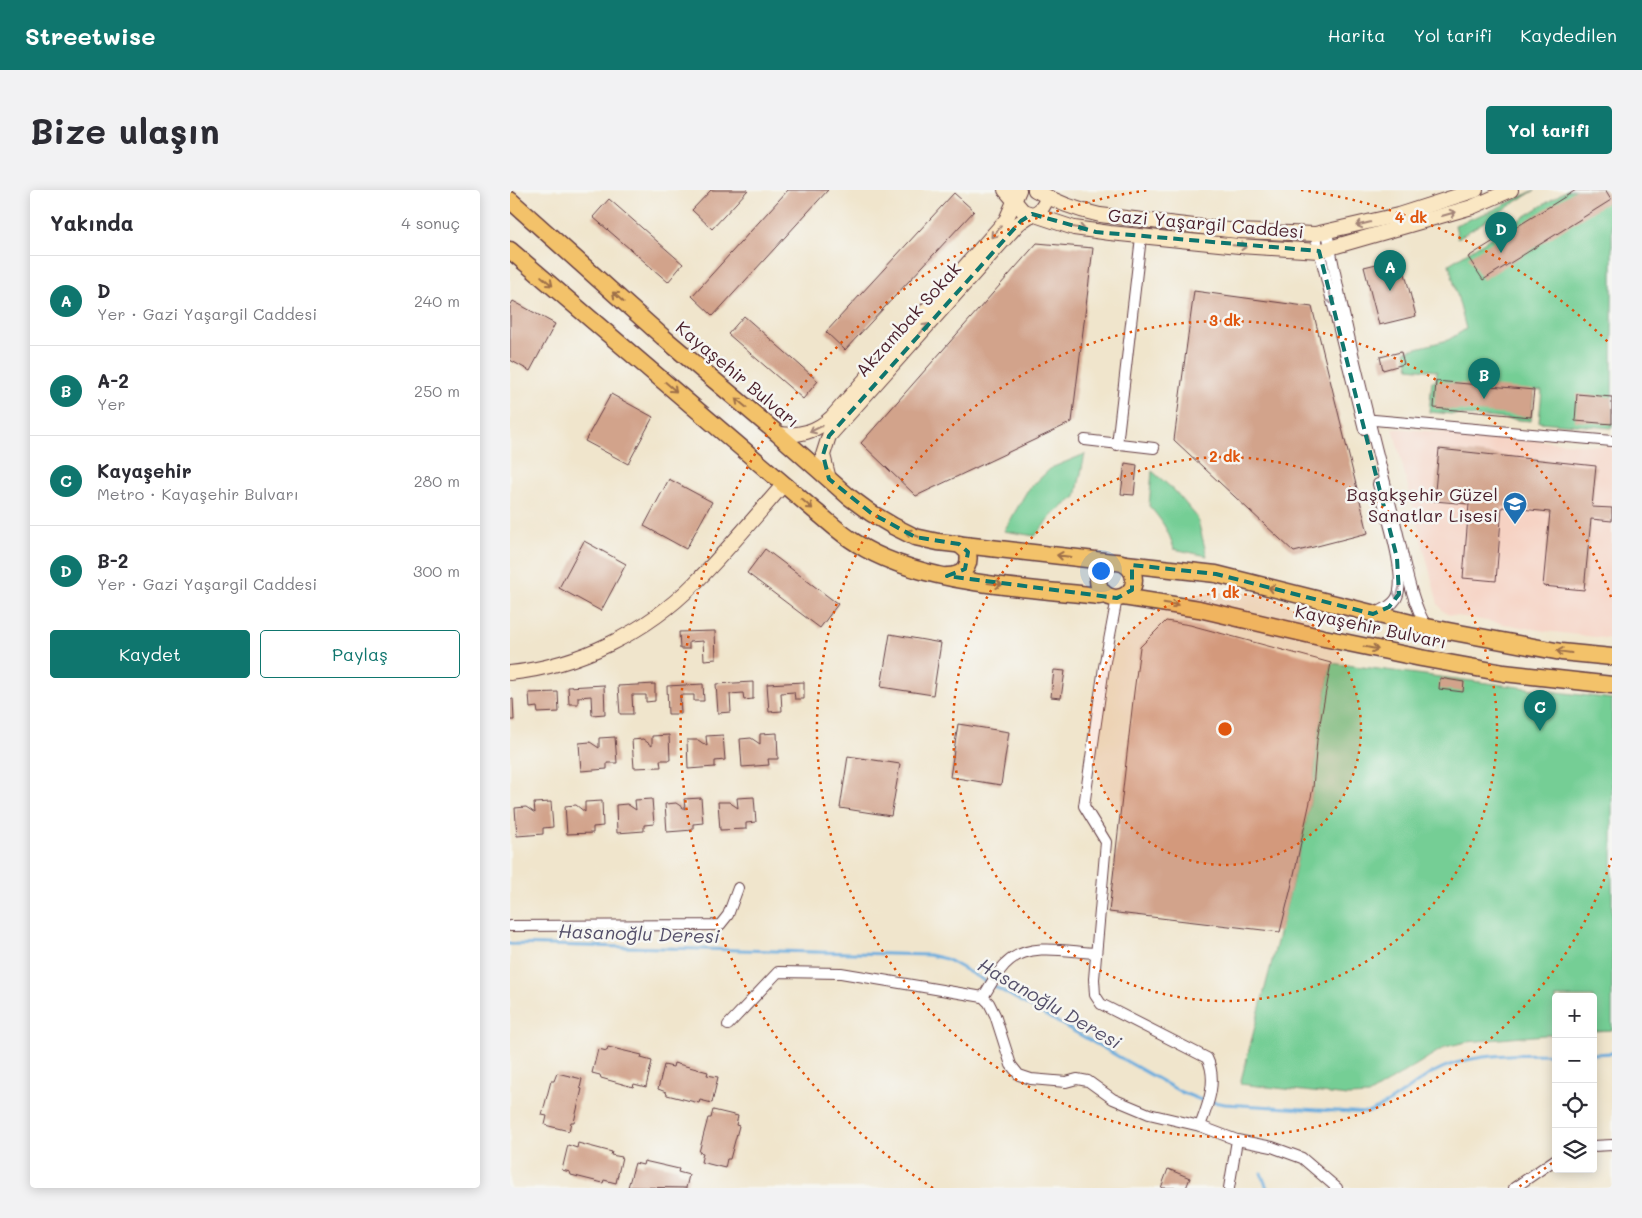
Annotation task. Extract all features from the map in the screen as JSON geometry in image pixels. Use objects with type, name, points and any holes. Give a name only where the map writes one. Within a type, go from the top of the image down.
[{"type":"main road","name":"Kayaşehir Bulvarı","points":[[512,197],[663,337],[848,496],[871,513],[916,537],[938,542],[1216,574],[1427,627],[1561,652],[1612,657]]},
{"type":"main road","name":"Kayaşehir Bulvarı","points":[[510,250],[784,484],[856,543],[894,561],[915,568],[975,582],[1115,597],[1199,609],[1421,658],[1504,673],[1612,685]]},
{"type":"main road","points":[[947,576],[956,576],[968,564],[968,552],[959,544]]},
{"type":"main road","points":[[1119,563],[1133,573],[1134,584],[1128,594],[1115,597],[1101,590],[1098,578],[1103,567],[1119,563]]},
{"type":"street","name":"Gazi Yaşargil Caddesi","points":[[1005,190],[1017,196],[1023,211],[1074,228],[1141,237],[1269,249],[1324,250],[1472,207],[1511,190]]},
{"type":"street","name":"Gazi Yaşargil Caddesi","points":[[1035,190],[1081,211],[1112,217],[1237,231],[1321,233],[1398,215],[1476,190]]},
{"type":"street","name":"Akzambak Sokak","points":[[778,434],[805,434],[824,425],[832,418],[1006,220],[1017,196]]},
{"type":"street","name":"Akzambak Sokak","points":[[829,479],[823,455],[829,436],[1021,221],[1032,214],[1040,212],[1044,207],[1047,197]]},
{"type":"street","points":[[1110,233],[1112,217]]},
{"type":"street","name":"Gazi Yaşargil Caddesi","points":[[1321,233],[1324,250]]},
{"type":"street","points":[[1117,445],[1141,237]]},
{"type":"street","points":[[1324,250],[1397,558],[1401,583],[1396,600],[1389,607],[1373,614]]},
{"type":"street","points":[[1365,420],[1612,441]]},
{"type":"street","points":[[1365,420],[1417,606],[1421,618],[1427,627]]},
{"type":"street","points":[[1084,440],[1154,448]]},
{"type":"street","points":[[510,673],[551,666],[591,652],[654,618],[694,584],[784,484]]},
{"type":"street","points":[[1115,597],[1084,806],[1106,842],[1096,953],[1095,995],[1101,1004],[1207,1058],[1212,1067],[1212,1086],[1206,1112],[1200,1126]]},
{"type":"street","points":[[510,926],[720,925],[728,915],[738,888]]},
{"type":"street","points":[[985,993],[995,977],[1009,961],[1021,953],[1035,949],[1096,953]]},
{"type":"street","points":[[728,1025],[778,972],[840,973],[985,993]]},
{"type":"street","points":[[985,993],[1011,1065],[1019,1075],[1031,1079],[1066,1082],[1088,1080],[1113,1099],[1149,1114],[1200,1126],[1237,1140],[1272,1147],[1302,1158],[1337,1188]]},
{"type":"street","points":[[1229,1188],[1237,1140]]},
{"type":"street","points":[[1597,1146],[1612,1145]]},
{"type":"street","points":[[1514,1188],[1552,1162]]},
{"type":"highlighted area","points":[[1032,214],[1096,232],[1319,251],[1397,558],[1399,594],[1389,607],[1373,614],[1216,574],[1132,565],[1132,590],[1117,598],[947,576],[965,569],[968,552],[959,544],[915,537],[871,513],[829,479],[823,455],[829,436],[842,420],[1021,221]]},
{"type":"shaded area","name":"Başakşehir Güzel Sanatlar Lisesi","points":[[1393,428],[1612,447],[1612,639],[1545,631],[1447,614],[1442,610],[1438,604]]},
{"type":"green space","points":[[1535,190],[1458,238],[1455,225],[1491,211]]},
{"type":"green space","points":[[1567,190],[1605,190],[1612,200],[1612,428],[1539,422],[1542,391],[1534,390],[1531,421],[1429,412],[1432,381],[1436,381],[1437,371],[1409,368],[1405,351],[1448,340],[1466,329],[1449,264]]},
{"type":"green space","points":[[1085,454],[1076,497],[1054,513],[1035,536],[1004,531],[1027,491],[1051,468]]},
{"type":"green space","points":[[1152,471],[1175,491],[1197,517],[1207,556],[1174,549],[1164,526],[1149,506]]},
{"type":"green space","points":[[1331,663],[1612,699],[1612,1030],[1597,1031],[1597,993],[1552,993],[1552,1034],[1466,1042],[1445,1047],[1368,1095],[1348,1096],[1240,1084],[1291,888],[1313,788],[1317,740]]},
{"type":"building","points":[[711,190],[748,190],[712,229],[692,210]]},
{"type":"building","points":[[788,190],[828,190],[713,316],[692,296]]},
{"type":"building","points":[[1576,190],[1605,190],[1611,200],[1483,280],[1468,257]]},
{"type":"building","points":[[954,193],[974,211],[845,350],[826,332]]},
{"type":"building","points":[[609,199],[683,264],[668,282],[593,217]]},
{"type":"building","points":[[1037,243],[1093,248],[1072,422],[916,496],[861,443]]},
{"type":"building","points":[[1401,258],[1416,316],[1379,325],[1364,267]]},
{"type":"building","points":[[1194,291],[1312,307],[1368,533],[1294,552],[1174,440]]},
{"type":"building","points":[[513,301],[555,324],[530,371],[510,360],[510,306]]},
{"type":"building","points":[[744,316],[818,381],[803,399],[728,334]]},
{"type":"building","points":[[1401,352],[1404,364],[1383,370],[1380,357]]},
{"type":"building","points":[[1436,381],[1534,390],[1531,417],[1434,408]]},
{"type":"building","points":[[611,394],[653,417],[628,464],[585,441]]},
{"type":"building","points":[[1577,394],[1612,397],[1612,424],[1575,421]]},
{"type":"building","points":[[1439,449],[1596,466],[1592,507],[1612,508],[1612,521],[1591,519],[1584,590],[1543,586],[1550,512],[1502,507],[1496,581],[1463,578],[1469,504],[1434,501]]},
{"type":"building","points":[[1125,463],[1137,465],[1134,495],[1121,494]]},
{"type":"building","points":[[669,479],[712,502],[686,549],[644,526]]},
{"type":"building","points":[[584,541],[626,564],[601,611],[559,588]]},
{"type":"building","points":[[765,549],[838,604],[820,628],[747,573]]},
{"type":"building","points":[[1166,621],[1190,625],[1331,663],[1317,740],[1313,788],[1280,932],[1109,912],[1140,647]]},
{"type":"building","points":[[715,631],[716,659],[704,660],[703,641],[689,642],[689,649],[680,649],[679,632]]},
{"type":"building","points":[[890,634],[941,643],[933,695],[881,687]]},
{"type":"building","points":[[1054,670],[1065,671],[1061,698],[1051,697]]},
{"type":"building","points":[[1440,678],[1464,682],[1463,692],[1439,689]]},
{"type":"building","points":[[753,682],[753,699],[744,700],[743,693],[730,694],[731,712],[718,713],[716,684]]},
{"type":"building","points":[[804,682],[804,699],[795,699],[794,692],[781,693],[782,711],[769,712],[767,684]]},
{"type":"building","points":[[655,684],[655,701],[646,702],[646,695],[632,695],[633,714],[620,714],[618,686]]},
{"type":"building","points":[[703,684],[704,701],[694,701],[694,695],[680,695],[681,714],[668,714],[667,686]]},
{"type":"building","points":[[604,685],[605,714],[592,715],[591,696],[578,697],[578,704],[569,704],[568,687]]},
{"type":"building","points":[[558,692],[559,712],[538,713],[537,707],[530,708],[529,693]]},
{"type":"building","points":[[510,699],[513,699],[514,720],[510,720]]},
{"type":"building","points":[[958,724],[1009,732],[1001,785],[950,777]]},
{"type":"building","points":[[777,733],[778,759],[768,759],[769,765],[742,767],[740,739],[751,738],[760,744],[760,734]]},
{"type":"building","points":[[669,735],[670,760],[660,760],[661,767],[634,768],[632,740],[643,739],[652,746],[652,736]]},
{"type":"building","points":[[723,735],[725,760],[715,761],[715,767],[688,769],[687,740],[698,740],[707,746],[706,736]]},
{"type":"building","points":[[615,737],[617,763],[607,763],[607,769],[581,771],[579,743],[590,742],[599,748],[599,738]]},
{"type":"building","points":[[848,756],[900,764],[891,816],[840,808]]},
{"type":"building","points":[[754,797],[756,822],[746,823],[746,829],[720,830],[718,802],[729,802],[738,808],[737,798]]},
{"type":"building","points":[[701,798],[703,823],[693,824],[693,830],[667,832],[665,804],[676,803],[685,809],[684,799]]},
{"type":"building","points":[[652,799],[654,824],[644,825],[644,831],[617,833],[616,805],[627,804],[636,810],[635,800]]},
{"type":"building","points":[[602,801],[603,826],[593,827],[593,833],[567,834],[565,806],[576,805],[585,812],[585,802]]},
{"type":"building","points":[[551,802],[553,827],[543,828],[543,834],[517,836],[515,808],[526,807],[535,813],[534,803]]},
{"type":"building","points":[[608,1047],[642,1055],[641,1058],[652,1061],[646,1087],[634,1084],[633,1087],[601,1078],[600,1075],[592,1073],[598,1049],[607,1051]]},
{"type":"building","points":[[674,1063],[708,1072],[707,1075],[718,1077],[712,1103],[700,1100],[699,1103],[667,1095],[666,1092],[658,1089],[664,1065],[673,1067]]},
{"type":"building","points":[[557,1073],[582,1079],[580,1088],[582,1089],[574,1122],[571,1122],[569,1131],[545,1125],[547,1116],[542,1115],[551,1081],[554,1081]]},
{"type":"building","points":[[713,1110],[738,1116],[736,1125],[739,1126],[730,1159],[727,1159],[725,1168],[701,1162],[703,1153],[699,1152],[708,1118],[711,1118]]},
{"type":"building","points":[[578,1143],[612,1152],[611,1155],[622,1157],[616,1183],[604,1180],[603,1183],[571,1175],[570,1172],[562,1170],[568,1145],[577,1148]]},
{"type":"building","points":[[644,1161],[679,1169],[678,1172],[689,1175],[686,1188],[628,1187],[635,1163],[643,1165]]},
{"type":"building","points":[[1168,1169],[1190,1178],[1186,1188],[1161,1188]]},
{"type":"waterway","name":"Hasanoğlu Deresi","points":[[510,944],[929,955],[946,959],[1181,1092],[1201,1100],[1225,1104],[1367,1113],[1393,1100],[1432,1073],[1462,1061],[1493,1056],[1552,1054]]},
{"type":"waterway","name":"Hasanoğlu Deresi","points":[[1597,1054],[1612,1053]]},
{"type":"waterway","points":[[1261,1173],[1267,1188]]},
{"type":"place","name":"B-2","points":[[1501,253]]},
{"type":"place","name":"D","points":[[1390,291]]},
{"type":"place","name":"A-2","points":[[1484,399]]},
{"type":"place","name":"Başakşehir Güzel Sanatlar Lisesi","points":[[1515,525]]},
{"type":"place","name":"Kayaşehir","points":[[1540,731]]}]
